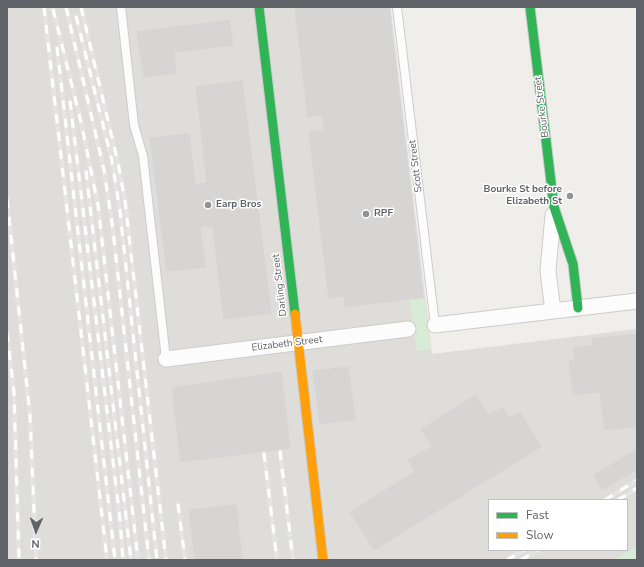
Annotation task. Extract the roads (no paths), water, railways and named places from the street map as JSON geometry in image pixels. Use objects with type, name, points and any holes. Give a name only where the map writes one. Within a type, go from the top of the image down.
[{"type":"street","name":"Darling Street","points":[[259,7],[323,560]]},
{"type":"street","name":"Bourke Street","points":[[530,7],[554,207],[573,264],[578,308]]},
{"type":"street","name":"Bourke Street","points":[[553,311],[548,271],[554,207]]},
{"type":"street","points":[[435,325],[637,301]]},
{"type":"street","name":"Elizabeth Street","points":[[166,359],[408,329]]},
{"type":"lane","points":[[121,7],[134,125],[142,156],[166,359]]},
{"type":"lane","name":"Scott Street","points":[[397,7],[435,325]]},
{"type":"railway","points":[[44,7],[107,560]]},
{"type":"railway","points":[[66,7],[104,170],[113,230],[149,560]]},
{"type":"railway","points":[[81,7],[118,163],[125,201],[166,560]]},
{"type":"railway","points":[[53,9],[81,122],[98,205],[138,560]]},
{"type":"railway","points":[[76,16],[112,161],[120,211],[157,560]]},
{"type":"railway","points":[[57,47],[115,560]]},
{"type":"railway","points":[[70,101],[120,520],[123,560]]},
{"type":"railway","points":[[86,171],[131,560]]},
{"type":"railway","points":[[7,199],[30,415],[36,560]]},
{"type":"railway","points":[[7,333],[14,393],[19,560]]},
{"type":"railway","points":[[280,451],[293,560]]},
{"type":"railway","points":[[264,453],[277,560]]},
{"type":"railway","points":[[607,499],[637,480]]},
{"type":"railway","points":[[620,499],[637,488]]},
{"type":"railway","points":[[178,504],[185,560]]},
{"type":"railway","points":[[507,560],[522,551]]},
{"type":"railway","points":[[521,560],[536,551]]},
{"type":"place","name":"Bourke St before Elizabeth St","points":[[570,196]]},
{"type":"place","name":"Earp Bros","points":[[208,205]]},
{"type":"place","name":"RPF","points":[[366,214]]}]
